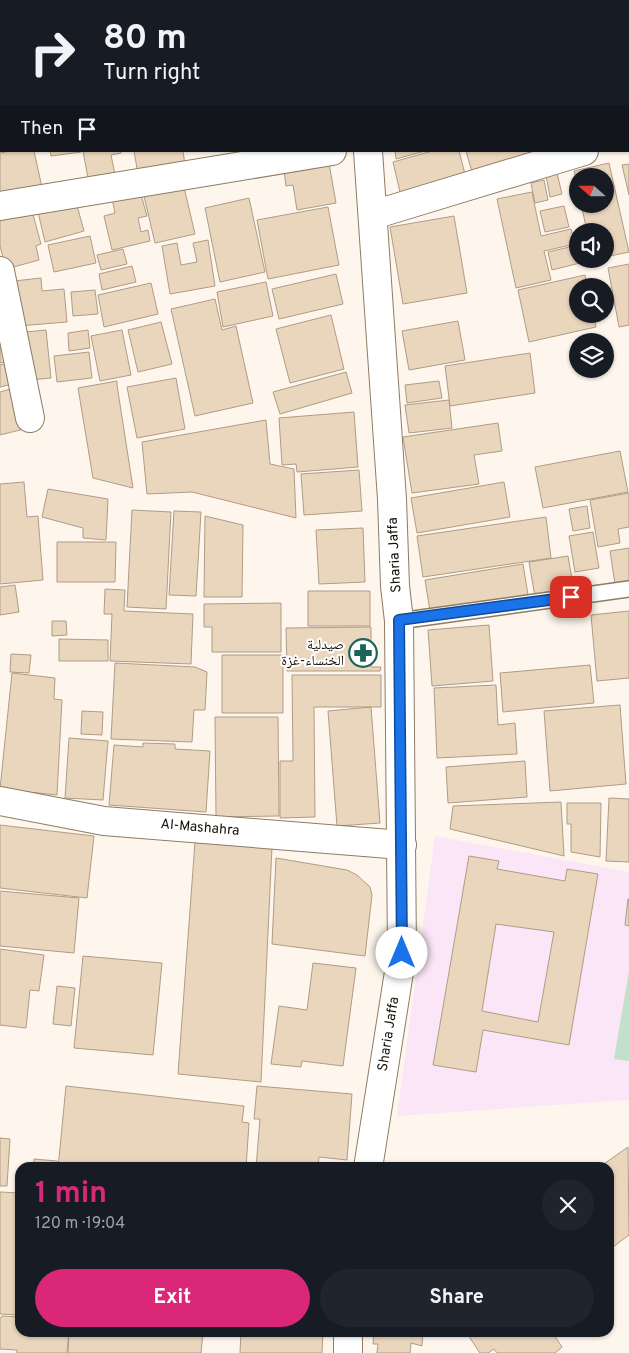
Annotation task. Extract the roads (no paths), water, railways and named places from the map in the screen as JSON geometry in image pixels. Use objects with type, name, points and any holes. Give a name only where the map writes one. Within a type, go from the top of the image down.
[{"type":"street","points":[[0,206],[326,152]]},
{"type":"street","name":"Sharia Jaffa","points":[[368,152],[392,490],[395,586],[399,620],[402,845],[402,953],[369,1162]]},
{"type":"street","points":[[372,215],[581,152]]},
{"type":"street","points":[[0,271],[30,418]]},
{"type":"street","name":"Al-Mashahra","points":[[0,801],[104,821],[402,845]]},
{"type":"street","points":[[348,1337],[348,1353]]},
{"type":"lane","points":[[399,620],[629,589]]},
{"type":"place","name":"صيدلية الخنساء-غزة","points":[[363,653]]}]
